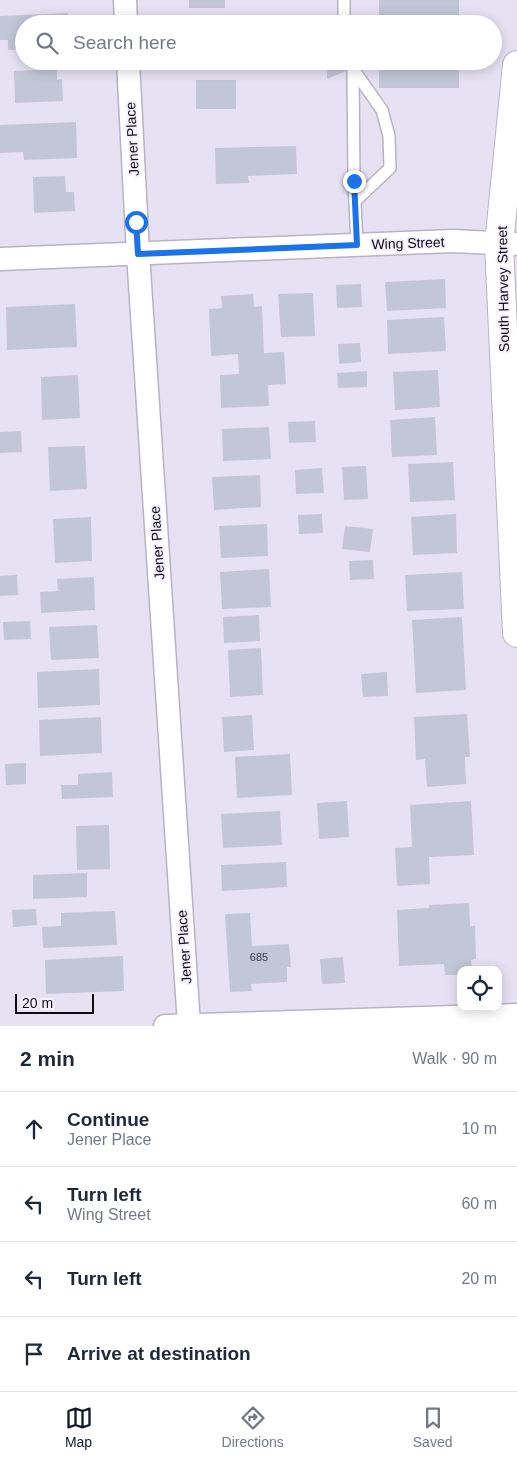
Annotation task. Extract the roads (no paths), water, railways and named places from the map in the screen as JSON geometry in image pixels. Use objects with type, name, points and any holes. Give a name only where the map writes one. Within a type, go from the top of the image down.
[{"type":"street","points":[[125,0],[126,15]]},
{"type":"street","name":"South Harvey Street","points":[[517,65],[508,244],[517,633]]},
{"type":"street","name":"Jener Place","points":[[128,70],[138,254],[189,1025]]},
{"type":"street","name":"Wing Street","points":[[0,259],[453,241],[508,244]]},
{"type":"street","points":[[165,1026],[517,1015]]},
{"type":"lane","points":[[344,0],[344,15]]},
{"type":"lane","points":[[353,70],[357,245]]},
{"type":"lane","points":[[354,70],[382,110],[389,136],[390,152],[390,168],[355,201]]}]
